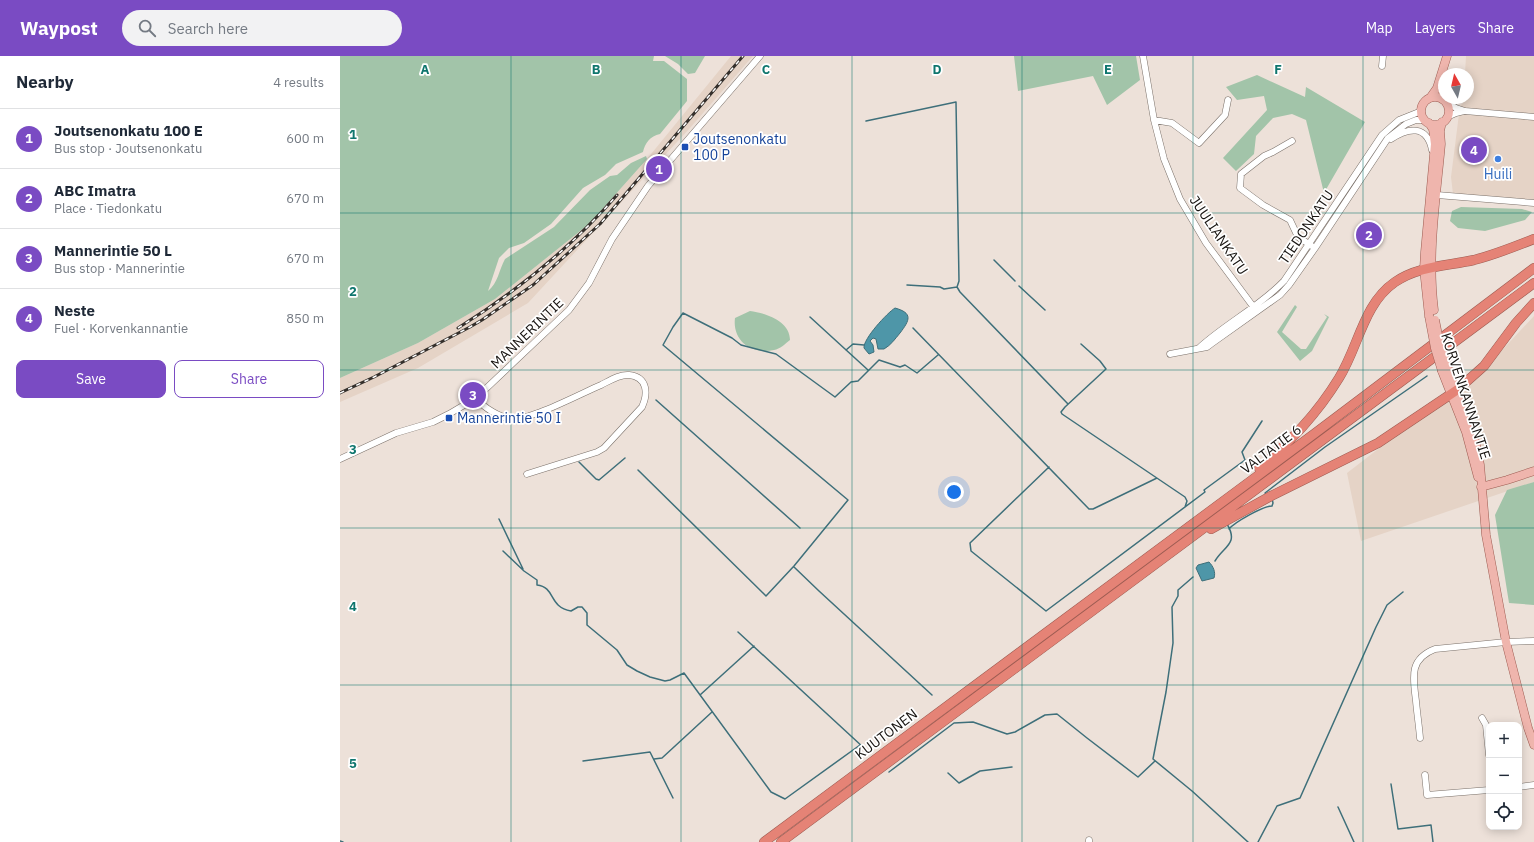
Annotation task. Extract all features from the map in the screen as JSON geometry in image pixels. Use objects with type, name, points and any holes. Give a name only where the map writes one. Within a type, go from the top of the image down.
[{"type":"highway","points":[[1210,512],[1306,425],[1320,408],[1349,360],[1371,307],[1386,288],[1405,276],[1427,268],[1485,257],[1534,239]]},
{"type":"highway","name":"VALTATIE 6","points":[[1028,653],[1210,512],[1534,268]]},
{"type":"highway","name":"VALTATIE 6","points":[[1028,653],[1159,562],[1534,283]]},
{"type":"highway","points":[[1159,562],[1246,510],[1378,443],[1454,392],[1484,366],[1516,323],[1534,303]]},
{"type":"highway","name":"KUUTONEN","points":[[764,842],[1028,653]]},
{"type":"highway","name":"KUUTONEN","points":[[781,842],[1028,653]]},
{"type":"main road","points":[[1447,68],[1448,56]]},
{"type":"main road","points":[[1446,104],[1448,109],[1444,120],[1433,124],[1427,122],[1422,117],[1421,109],[1424,102],[1430,98],[1437,88],[1448,56]]},
{"type":"main road","points":[[1430,98],[1438,98]]},
{"type":"main road","name":"KORVENKANNANTIE","points":[[1427,268],[1436,195],[1440,131],[1444,120]]},
{"type":"main road","name":"KORVENKANNANTIE","points":[[1427,122],[1433,129],[1435,139],[1427,268],[1432,315],[1445,370],[1454,392],[1481,487],[1486,535],[1506,642],[1528,728],[1534,745]]},
{"type":"main road","points":[[1481,487],[1534,471]]},
{"type":"street","name":"MANNERINTIE","points":[[340,459],[396,433],[433,422],[476,398],[569,310],[589,283],[615,234],[648,186],[760,56]]},
{"type":"street","name":"JUULIANKATU","points":[[1143,56],[1154,120],[1164,159],[1180,199],[1206,243],[1256,309]]},
{"type":"street","points":[[1382,66],[1383,56]]},
{"type":"street","points":[[1154,120],[1172,123],[1199,143],[1225,115],[1228,100]]},
{"type":"street","points":[[1450,104],[1465,111],[1534,117]]},
{"type":"street","name":"TIEDONKATU","points":[[1312,246],[1382,135],[1399,120],[1419,112],[1421,109]]},
{"type":"street","points":[[1444,120],[1456,113],[1465,111]]},
{"type":"street","name":"TIEDONKATU","points":[[1170,354],[1198,348],[1214,334],[1256,309],[1284,281],[1312,246],[1382,146],[1394,132],[1402,126],[1416,120],[1427,122]]},
{"type":"street","name":"TIEDONKATU","points":[[1382,146],[1391,138],[1404,131],[1411,130],[1421,132],[1428,138],[1431,144],[1433,162]]},
{"type":"street","points":[[1292,141],[1264,156],[1241,174],[1239,182],[1240,188],[1263,205],[1290,220],[1298,237],[1312,246]]},
{"type":"street","points":[[1436,195],[1534,203]]},
{"type":"street","points":[[476,398],[484,407],[512,419],[527,417],[615,378],[629,375],[639,378],[644,385],[647,392],[642,408],[604,448],[597,452],[527,474]]},
{"type":"street","points":[[1420,738],[1413,678],[1416,666],[1426,652],[1435,649],[1506,642],[1534,641]]},
{"type":"street","points":[[1482,718],[1486,725]]},
{"type":"street","points":[[1425,775],[1427,795],[1486,790]]},
{"type":"street","points":[[1522,787],[1534,785]]},
{"type":"shaded area","points":[[731,56],[753,56],[690,128],[528,303],[418,368],[340,402],[340,378],[418,343],[495,299],[589,224],[647,159]]},
{"type":"shaded area","points":[[1466,56],[1534,56],[1534,200],[1453,194],[1451,177],[1460,106],[1462,104],[1474,104],[1474,68],[1465,68]]},
{"type":"shaded area","points":[[1534,316],[1534,482],[1361,541],[1347,473],[1491,362]]},
{"type":"green space","points":[[340,56],[654,56],[653,61],[664,61],[687,79],[687,101],[660,134],[653,136],[648,140],[643,152],[616,164],[605,175],[583,188],[551,224],[524,243],[509,248],[499,258],[488,291],[496,280],[505,259],[554,227],[590,190],[610,176],[617,175],[631,163],[646,156],[647,159],[589,224],[495,299],[418,343],[340,378]]},
{"type":"green space","points":[[665,56],[705,56],[695,73],[688,74],[678,64]]},
{"type":"green space","points":[[1014,56],[1136,56],[1140,80],[1107,105],[1093,76],[1018,91]]},
{"type":"green space","points":[[1257,75],[1305,97],[1306,87],[1365,122],[1324,193],[1306,120],[1292,114],[1273,118],[1256,136],[1254,154],[1236,171],[1223,158],[1267,110],[1264,96],[1237,100],[1226,87]]},
{"type":"green space","points":[[1461,207],[1522,209],[1532,212],[1525,220],[1485,231],[1458,228],[1450,221],[1452,211]]},
{"type":"green space","points":[[1295,305],[1297,307],[1282,332],[1301,349],[1306,349],[1327,317],[1324,314],[1329,317],[1312,351],[1300,361],[1277,332]]},
{"type":"green space","points":[[750,311],[770,316],[782,323],[789,333],[790,340],[778,349],[766,351],[751,348],[745,344],[740,340],[737,333],[735,318]]},
{"type":"green space","points":[[1534,482],[1534,605],[1509,603],[1495,515],[1507,490]]},
{"type":"water","points":[[895,308],[905,312],[908,321],[893,342],[884,349],[878,349],[876,339],[873,338],[870,341],[873,345],[874,352],[869,354],[864,348],[867,339],[881,320]]},
{"type":"water","points":[[1209,562],[1214,569],[1214,578],[1202,581],[1196,568],[1198,565]]},
{"type":"waterway","points":[[866,121],[956,102],[959,281],[957,287],[960,292],[1068,404]]},
{"type":"waterway","points":[[994,260],[1015,281]]},
{"type":"waterway","points":[[907,285],[940,287],[944,289],[957,287]]},
{"type":"waterway","points":[[1019,286],[1045,310]]},
{"type":"waterway","points":[[638,470],[766,596],[794,566],[848,500],[663,345],[673,327],[683,313],[732,338],[741,345],[776,354],[835,397],[851,382],[858,381],[879,360],[900,367],[905,365],[917,373],[938,355]]},
{"type":"waterway","points":[[810,317],[868,370]]},
{"type":"waterway","points":[[913,328],[1089,509],[1093,509],[1157,478]]},
{"type":"waterway","points":[[846,350],[853,344],[864,345]]},
{"type":"waterway","points":[[1081,344],[1100,361],[1106,369],[1065,407],[1061,412],[1062,414],[1185,497],[1187,501],[1185,507]]},
{"type":"waterway","points":[[1267,494],[1265,493],[1325,447],[1427,376]]},
{"type":"waterway","points":[[656,400],[800,528]]},
{"type":"waterway","points":[[1049,467],[970,543],[971,551],[1046,611],[1205,492],[1204,490],[1245,460],[1242,452],[1262,421]]},
{"type":"waterway","points":[[579,462],[596,479],[599,480],[625,458]]},
{"type":"waterway","points":[[1229,529],[1249,515],[1272,506],[1272,499]]},
{"type":"waterway","points":[[499,519],[523,569]]},
{"type":"waterway","points":[[1215,561],[1231,541],[1230,531],[1227,524]]},
{"type":"waterway","points":[[503,551],[524,571],[537,580],[537,585],[547,589],[559,606],[571,611],[578,607],[582,607],[587,613],[587,625],[617,650],[627,665],[650,677],[665,681],[684,673],[771,792],[785,799],[860,745]]},
{"type":"waterway","points":[[794,567],[932,695]]},
{"type":"waterway","points":[[1193,577],[1178,590],[1178,596],[1172,607],[1173,643],[1166,692],[1153,759],[1192,791],[1248,842]]},
{"type":"waterway","points":[[1258,842],[1277,806],[1300,798],[1376,627],[1387,605],[1403,592]]},
{"type":"waterway","points":[[738,632],[864,748]]},
{"type":"waterway","points":[[700,695],[754,646]]},
{"type":"waterway","points":[[654,759],[662,758],[712,712]]},
{"type":"waterway","points":[[889,772],[954,723],[973,722],[1007,734],[1015,732],[1045,715],[1057,714],[1138,777],[1155,761]]},
{"type":"waterway","points":[[583,761],[650,752],[673,798]]},
{"type":"waterway","points":[[948,773],[959,783],[980,771],[1012,767]]},
{"type":"waterway","points":[[1391,784],[1398,829],[1431,825],[1433,842]]},
{"type":"waterway","points":[[1338,807],[1354,842]]},
{"type":"railway","points":[[340,393],[470,327],[533,285],[600,224],[743,56]]},
{"type":"railway","points":[[458,328],[480,314],[542,268],[581,233],[617,195]]},
{"type":"place","name":"Joutsenonkatu 100 P","points":[[685,147]]},
{"type":"place","name":"Neste","points":[[1474,150]]},
{"type":"place","name":"Huili","points":[[1498,159]]},
{"type":"place","name":"Joutsenonkatu 100 E","points":[[659,169]]},
{"type":"place","name":"ABC Imatra","points":[[1369,235]]},
{"type":"place","name":"Mannerintie 50 L","points":[[473,395]]},
{"type":"place","name":"Mannerintie 50 I","points":[[449,418]]}]
